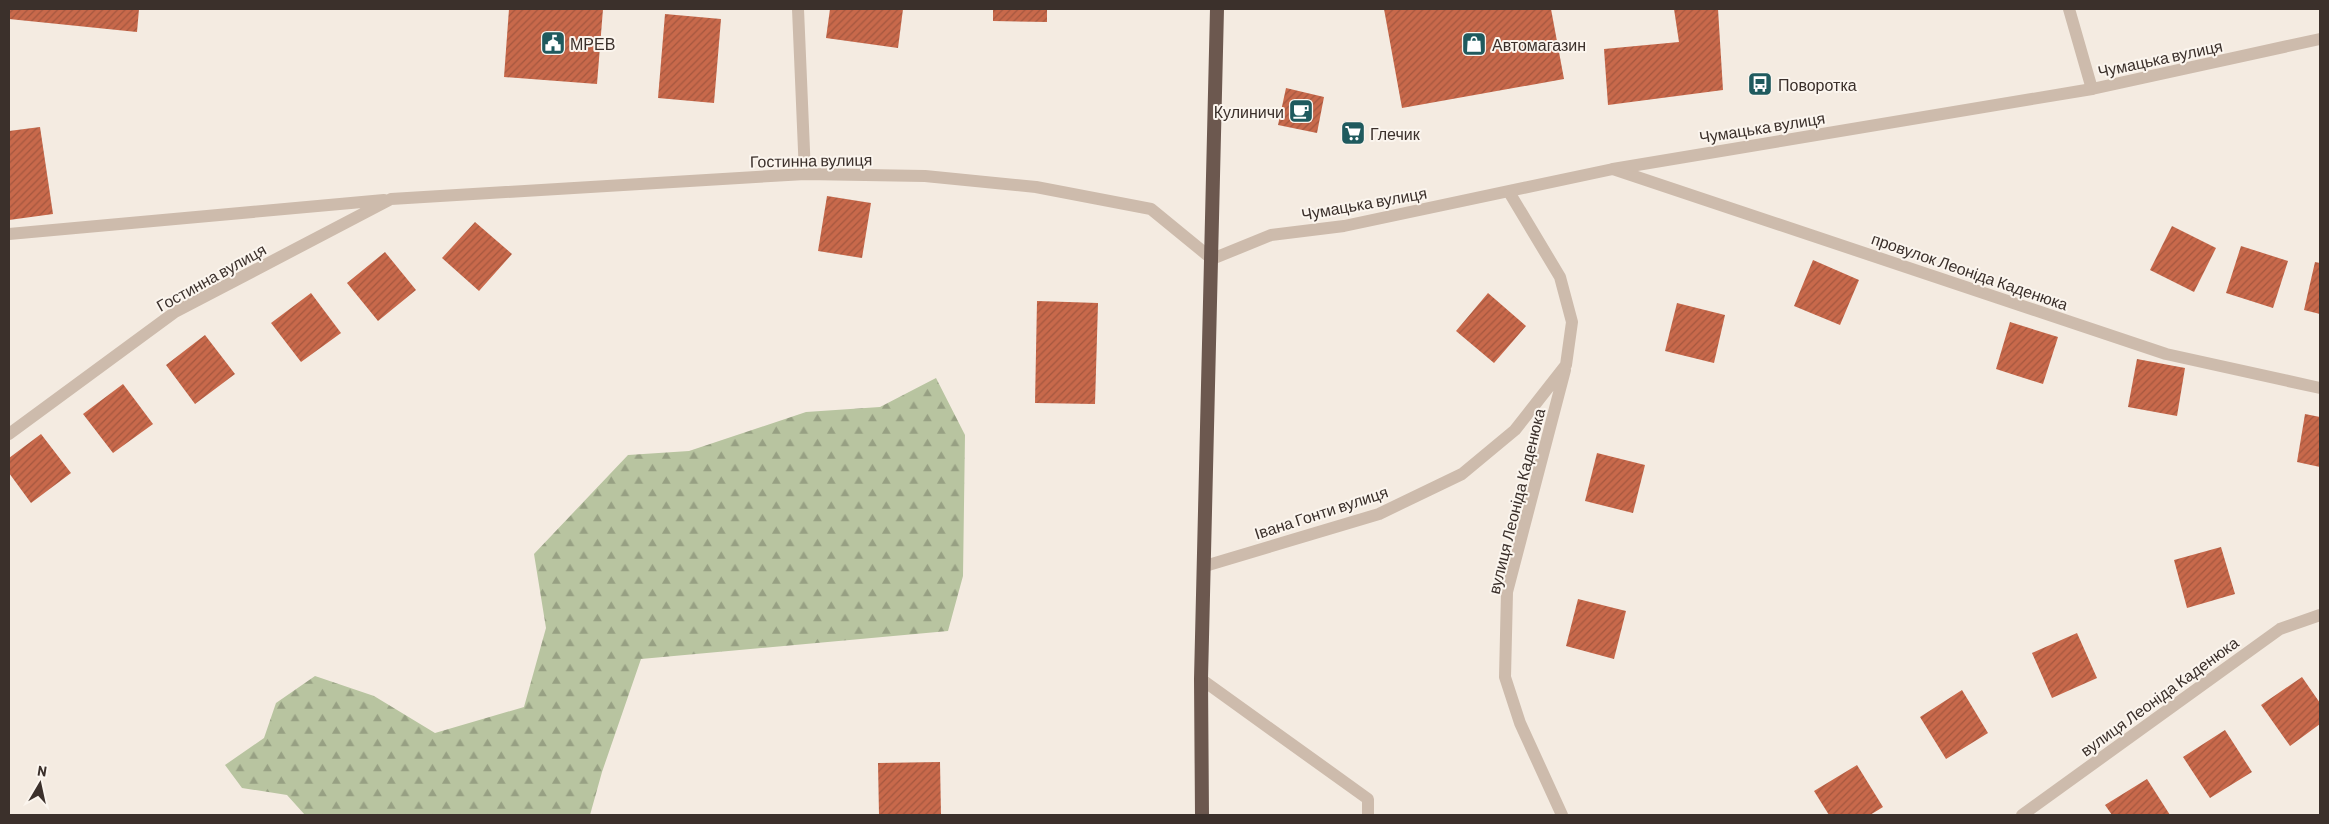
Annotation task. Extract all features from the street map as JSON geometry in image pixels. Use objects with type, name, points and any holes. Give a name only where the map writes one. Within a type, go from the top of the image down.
[{"type":"highway","points":[[1202,815],[1201,679],[1217,9]]},
{"type":"street","points":[[798,9],[805,174]]},
{"type":"street","points":[[2069,9],[2092,89]]},
{"type":"street","name":"Чумацька вулиця","points":[[1212,259],[1271,235],[1344,226],[1509,192],[1613,168],[2092,89],[2320,40]]},
{"type":"street","name":"провулок Леоніда Каденюка","points":[[1613,168],[2166,354],[2320,388]]},
{"type":"street","name":"Гостинна вулиця","points":[[9,234],[391,199],[805,174],[925,176],[1026,186],[1151,209],[1212,259]]},
{"type":"street","points":[[1509,192],[1560,277],[1572,322],[1566,366]]},
{"type":"street","name":"Гостинна вулиця","points":[[9,434],[175,312],[391,199]]},
{"type":"street","name":"Івана Гонти вулиця","points":[[1205,566],[1379,514],[1462,474],[1515,430],[1566,366]]},
{"type":"street","name":"вулиця Леоніда Каденюка","points":[[1562,815],[1520,723],[1505,676],[1507,592],[1566,366]]},
{"type":"street","name":"вулиця Леоніда Каденюка","points":[[2022,815],[2280,629],[2320,615]]},
{"type":"street","points":[[1201,679],[1368,799],[1368,815]]},
{"type":"green space","points":[[936,378],[965,435],[963,576],[948,631],[641,659],[602,772],[590,815],[305,815],[287,795],[242,788],[225,765],[264,738],[276,703],[315,676],[374,696],[435,733],[524,707],[546,628],[534,554],[628,455],[689,451],[806,412],[880,407]]},
{"type":"building","points":[[9,9],[139,9],[137,32],[9,19]]},
{"type":"building","name":"МРЕВ","points":[[509,9],[603,9],[597,84],[504,77]]},
{"type":"building","points":[[830,9],[903,9],[898,48],[826,38]]},
{"type":"building","points":[[993,9],[1047,9],[1047,22],[993,21]]},
{"type":"building","name":"Автомагазин","points":[[1384,9],[1551,9],[1564,79],[1402,108]]},
{"type":"building","points":[[1674,9],[1718,9],[1723,90],[1608,105],[1604,49],[1679,42]]},
{"type":"building","points":[[665,14],[721,19],[714,103],[658,98]]},
{"type":"building","name":"Кулиничи","points":[[1286,88],[1324,97],[1317,133],[1278,125]]},
{"type":"building","points":[[40,127],[53,214],[9,220],[9,131]]},
{"type":"building","points":[[827,196],[871,203],[862,258],[818,251]]},
{"type":"building","points":[[475,222],[512,254],[479,291],[442,258]]},
{"type":"building","points":[[2172,226],[2216,248],[2194,292],[2150,270]]},
{"type":"building","points":[[2241,246],[2288,261],[2273,308],[2226,293]]},
{"type":"building","points":[[385,252],[416,290],[378,321],[347,283]]},
{"type":"building","points":[[1813,260],[1859,280],[1840,325],[1794,306]]},
{"type":"building","points":[[2315,262],[2320,263],[2320,314],[2304,310]]},
{"type":"building","points":[[311,293],[341,333],[301,362],[271,323]]},
{"type":"building","points":[[1488,293],[1526,326],[1494,363],[1456,331]]},
{"type":"building","points":[[1037,301],[1098,303],[1095,404],[1035,403]]},
{"type":"building","points":[[1677,303],[1725,315],[1714,363],[1665,351]]},
{"type":"building","points":[[2010,322],[2058,337],[2043,384],[1996,369]]},
{"type":"building","points":[[205,335],[235,374],[195,404],[166,365]]},
{"type":"building","points":[[2137,359],[2185,368],[2177,416],[2128,407]]},
{"type":"building","points":[[123,384],[153,424],[113,453],[83,414]]},
{"type":"building","points":[[2305,414],[2320,417],[2320,467],[2297,462]]},
{"type":"building","points":[[41,434],[71,473],[31,503],[9,473],[9,458]]},
{"type":"building","points":[[1597,453],[1645,465],[1633,513],[1585,501]]},
{"type":"building","points":[[2221,547],[2235,594],[2187,608],[2174,560]]},
{"type":"building","points":[[1578,599],[1626,611],[1614,659],[1566,646]]},
{"type":"building","points":[[2077,633],[2097,678],[2052,698],[2032,653]]},
{"type":"building","points":[[2302,677],[2320,703],[2320,724],[2290,746],[2261,705]]},
{"type":"building","points":[[1962,690],[1988,733],[1946,759],[1920,717]]},
{"type":"building","points":[[2225,730],[2252,772],[2210,798],[2183,757]]},
{"type":"building","points":[[940,762],[941,815],[879,815],[878,763]]},
{"type":"building","points":[[1857,765],[1883,807],[1870,815],[1829,815],[1814,791]]},
{"type":"building","points":[[2147,779],[2170,815],[2112,815],[2105,805]]},
{"type":"place","name":"МРЕВ","points":[[553,43]]},
{"type":"place","name":"Автомагазин","points":[[1474,44]]},
{"type":"place","name":"Поворотка","points":[[1760,84]]},
{"type":"place","name":"Кулиничи","points":[[1301,111]]},
{"type":"place","name":"Глечик","points":[[1353,133]]}]
